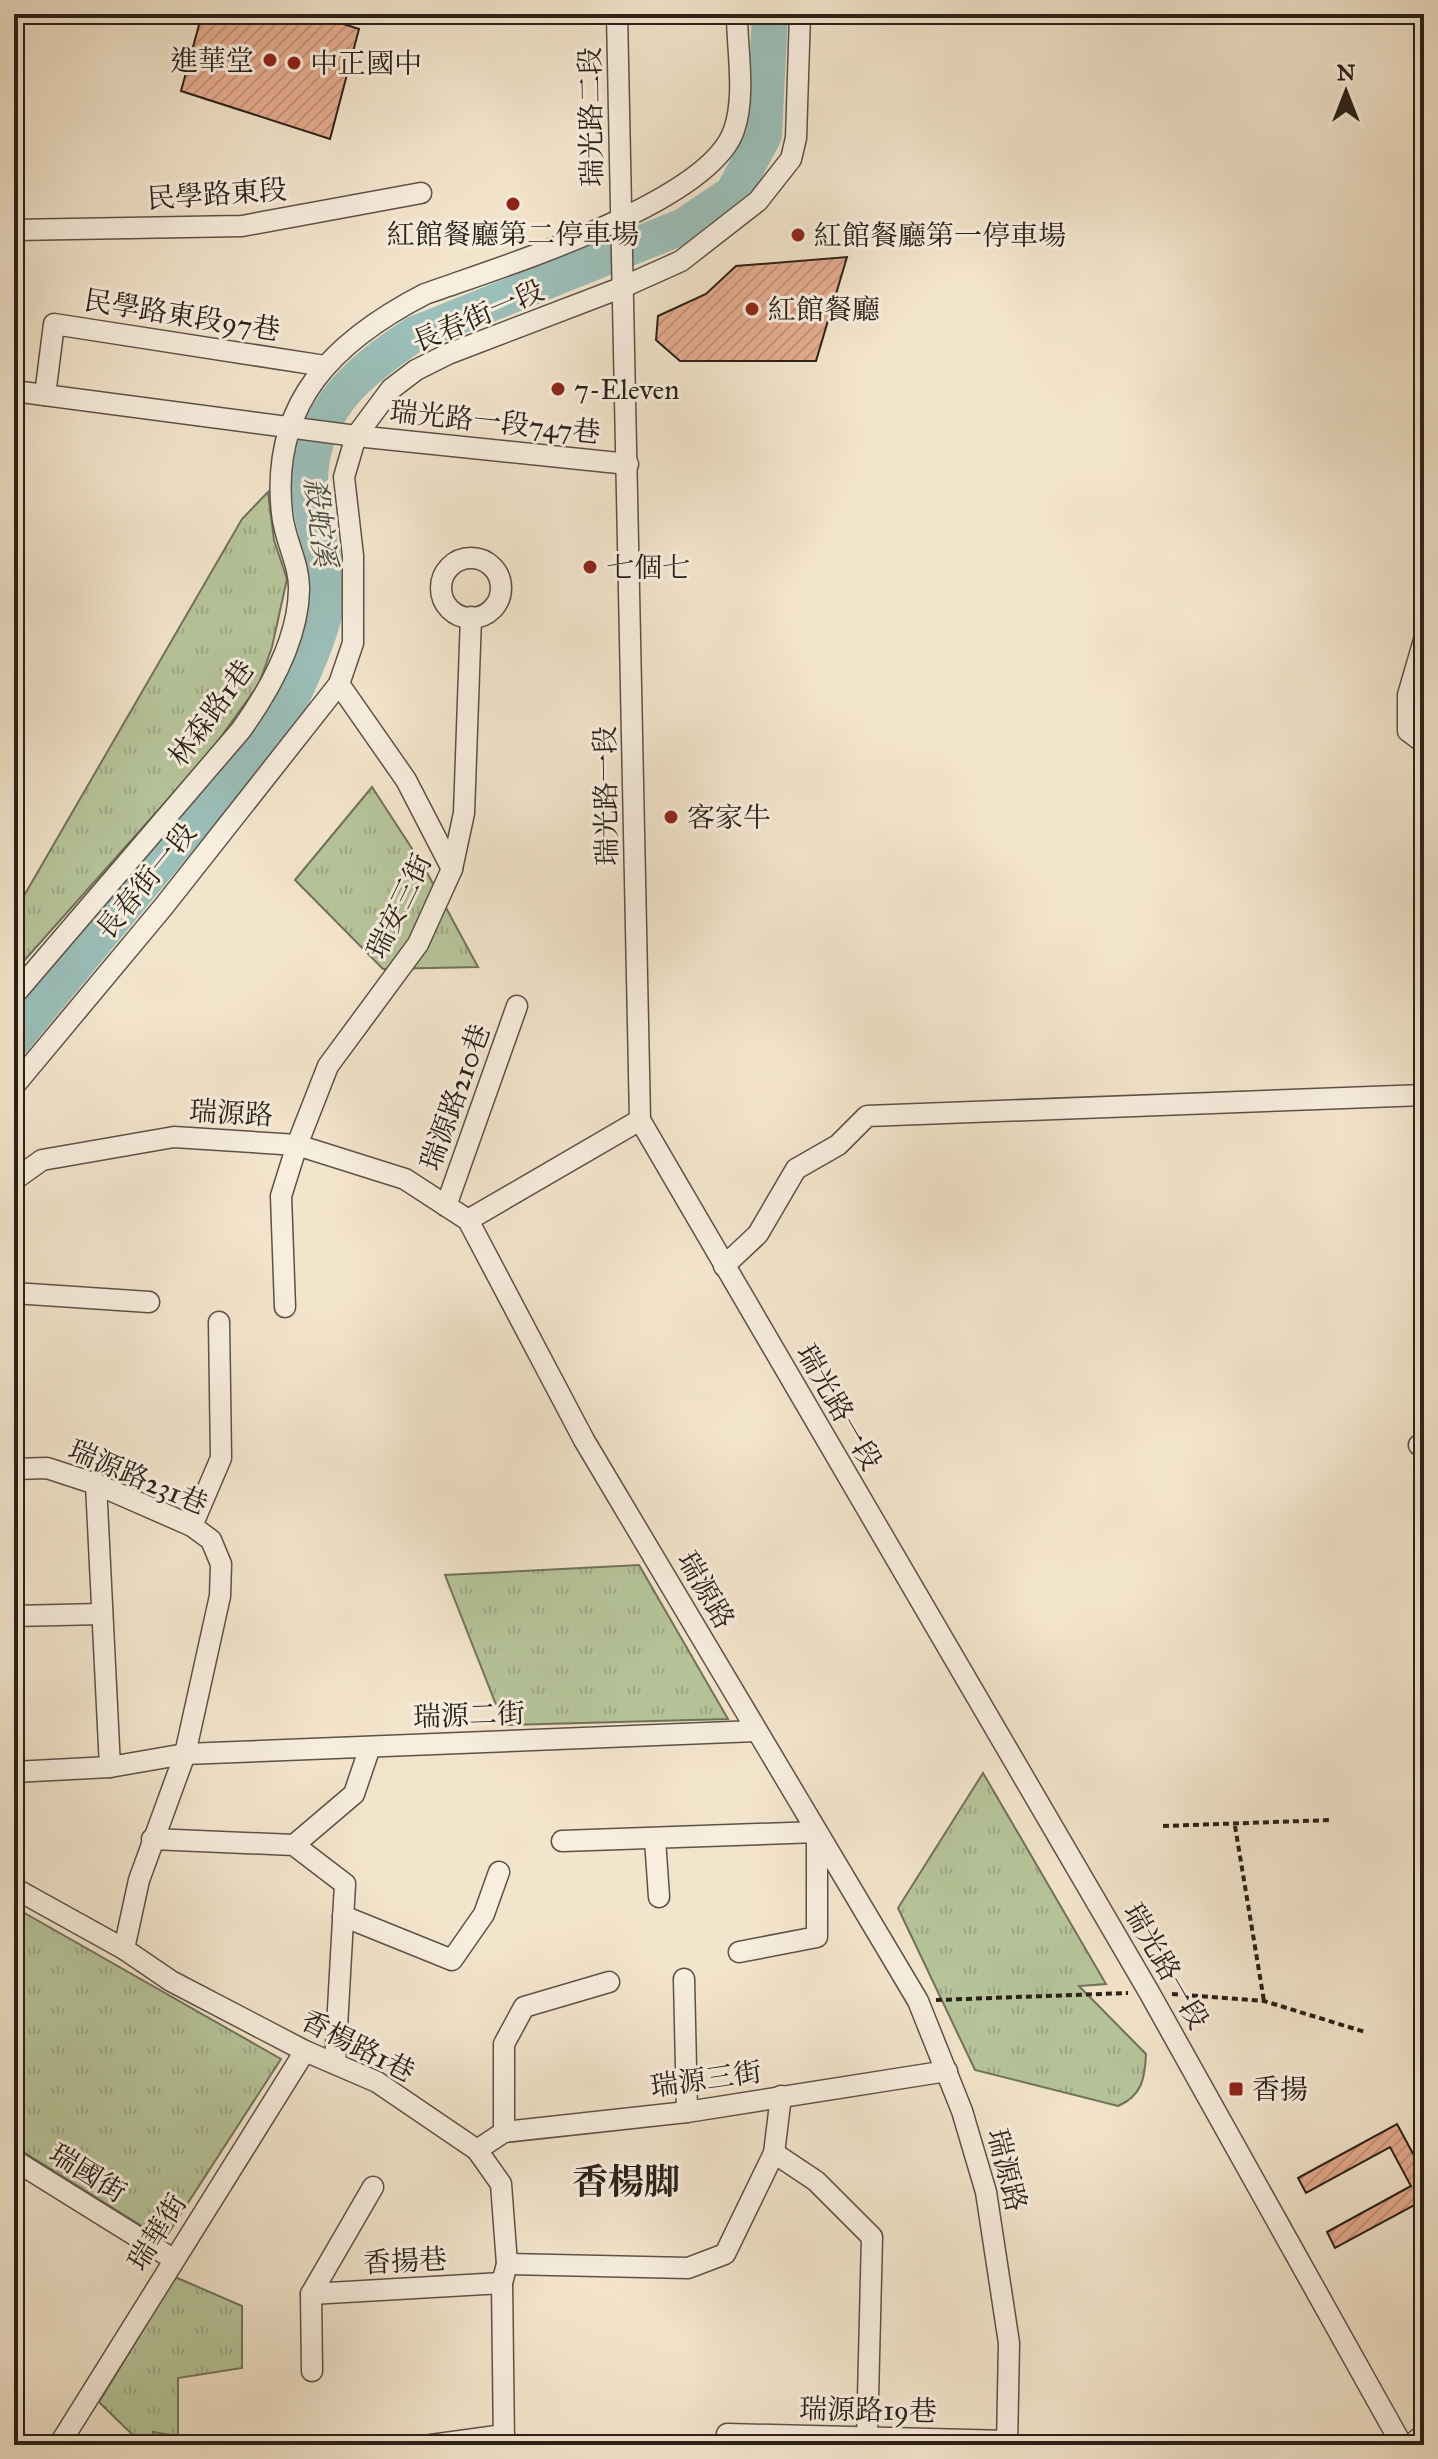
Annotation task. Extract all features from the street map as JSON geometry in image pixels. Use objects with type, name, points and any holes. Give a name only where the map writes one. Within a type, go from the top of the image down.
[{"type":"street","name":"瑞光路二段","points":[[617,14],[623,287]]},
{"type":"street","name":"林森路1巷","points":[[14,995],[241,730],[263,698],[278,668],[299,594],[299,576],[282,514],[282,466],[289,426],[299,402],[325,366],[369,326],[425,294],[621,218],[696,177],[719,154],[734,132],[739,107],[737,14]]},
{"type":"street","name":"長春街一段","points":[[14,1086],[164,906],[339,684],[353,643],[353,556],[344,477],[356,436],[391,389],[416,370],[448,354],[623,287],[681,261],[707,244],[777,180],[791,159],[796,138],[800,14]]},
{"type":"street","name":"民學路東段","points":[[14,230],[242,226],[421,193]]},
{"type":"street","name":"瑞光路一段","points":[[623,287],[640,1120],[1149,1992],[1402,2445]]},
{"type":"street","name":"民學路東段97巷","points":[[45,395],[54,324],[325,366]]},
{"type":"street","points":[[14,391],[289,426]]},
{"type":"street","name":"瑞光路一段747巷","points":[[289,426],[356,436],[628,464]]},
{"type":"street","name":"瑞安三街","points":[[285,1307],[281,1196],[297,1145],[328,1066],[398,976],[418,944],[452,869],[466,787],[471,617]]},
{"type":"street","points":[[1424,640],[1408,695],[1408,731],[1424,743]]},
{"type":"street","points":[[339,684],[406,780],[452,869]]},
{"type":"street","name":"瑞源路210巷","points":[[446,1206],[517,1006]]},
{"type":"street","points":[[724,1266],[758,1234],[796,1169],[838,1145],[867,1116],[1424,1095]]},
{"type":"street","points":[[468,1220],[640,1120]]},
{"type":"street","name":"瑞源路","points":[[14,1180],[42,1160],[174,1137],[297,1145],[405,1179],[468,1220],[584,1440],[918,2001],[976,2148],[986,2192],[1009,2343],[1007,2443]]},
{"type":"street","points":[[14,1293],[149,1302]]},
{"type":"street","points":[[192,1526],[221,1458],[219,1322]]},
{"type":"street","name":"瑞源路231巷","points":[[14,1469],[47,1468],[96,1484],[192,1526],[211,1540],[221,1564],[220,1596],[185,1754]]},
{"type":"street","points":[[96,1484],[110,1767]]},
{"type":"street","points":[[14,1616],[102,1614]]},
{"type":"street","name":"瑞源二街","points":[[185,1754],[756,1731]]},
{"type":"street","points":[[294,1845],[354,1794],[370,1747]]},
{"type":"street","points":[[14,1772],[110,1767],[185,1754]]},
{"type":"street","points":[[124,1949],[139,1880],[185,1754]]},
{"type":"street","points":[[562,1841],[817,1832],[817,1937],[739,1952]]},
{"type":"street","points":[[152,1839],[294,1845],[345,1884],[335,2063]]},
{"type":"street","points":[[655,1839],[659,1897]]},
{"type":"street","points":[[343,1916],[452,1960],[484,1914],[499,1872]]},
{"type":"street","name":"香楊路1巷","points":[[14,1888],[124,1949],[171,1981],[305,2051],[377,2082],[477,2150],[501,2184],[505,2274],[504,2440]]},
{"type":"street","points":[[684,1979],[687,2112]]},
{"type":"street","points":[[504,2132],[504,2044],[524,2007],[609,1982]]},
{"type":"street","name":"瑞華街","points":[[59,2445],[305,2051]]},
{"type":"street","name":"瑞源三街","points":[[477,2150],[504,2132],[687,2112],[947,2071]]},
{"type":"street","name":"香揚巷","points":[[311,2294],[505,2274],[688,2268],[725,2254],[774,2153],[781,2096]]},
{"type":"street","points":[[774,2153],[816,2181],[872,2237],[867,2438]]},
{"type":"street","name":"瑞國街","points":[[14,2160],[173,2259]]},
{"type":"street","name":"香揚巷","points":[[311,2294],[373,2187]]},
{"type":"street","points":[[311,2294],[312,2371]]},
{"type":"street","name":"瑞源路19巷","points":[[727,2434],[1007,2443]]},
{"type":"street","points":[[1411,2445],[1424,2434]]},
{"type":"street","points":[[431,2445],[504,2440]]},
{"type":"path","points":[[1163,1826],[1235,1826],[1331,1820]]},
{"type":"path","points":[[1235,1826],[1264,2001]]},
{"type":"green space","points":[[268,492],[274,540],[287,579],[272,647],[259,684],[210,752],[14,972],[14,913],[242,519]]},
{"type":"green space","points":[[372,787],[424,867],[478,967],[383,969],[295,880]]},
{"type":"green space","points":[[639,1565],[728,1719],[504,1725],[445,1575]]},
{"type":"green space","points":[[983,1773],[1106,1984],[1079,1986],[1146,2054],[1141,2085],[1132,2097],[1118,2106],[975,2070],[898,1908]]},
{"type":"green space","points":[[14,1907],[281,2059],[164,2240],[14,2146]]},
{"type":"green space","points":[[175,2277],[242,2306],[242,2368],[178,2378],[178,2436],[153,2432],[155,2445],[143,2445],[99,2402]]},
{"type":"building","name":"進華堂","points":[[202,14],[312,14],[359,29],[330,139],[181,91]]},
{"type":"building","points":[[472,14],[506,14],[503,24]]},
{"type":"building","name":"紅館餐廳","points":[[847,257],[816,361],[680,361],[656,340],[658,316],[706,294],[736,266]]},
{"type":"building","points":[[1397,2124],[1424,2174],[1424,2200],[1335,2248],[1327,2232],[1411,2186],[1390,2147],[1306,2193],[1298,2178]]},
{"type":"waterway","name":"殺蛇溪","points":[[14,1039],[286,710],[313,648],[328,597],[326,572],[311,505],[311,465],[316,441],[338,399],[373,364],[415,334],[684,226],[733,193],[764,135],[770,14]]},
{"type":"place","name":"進華堂","points":[[270,60]]},
{"type":"place","name":"中正國中","points":[[294,63]]},
{"type":"place","name":"紅館餐廳第二停車場","points":[[513,204]]},
{"type":"place","name":"紅館餐廳第一停車場","points":[[798,235]]},
{"type":"place","name":"紅館餐廳","points":[[752,309]]},
{"type":"place","name":"7-Eleven","points":[[558,389]]},
{"type":"place","name":"七個七","points":[[590,567]]},
{"type":"place","name":"客家牛","points":[[671,817]]},
{"type":"place","name":"香揚","points":[[1236,2089]]},
{"type":"district","name":"香楊脚","points":[[626,2182]]}]
